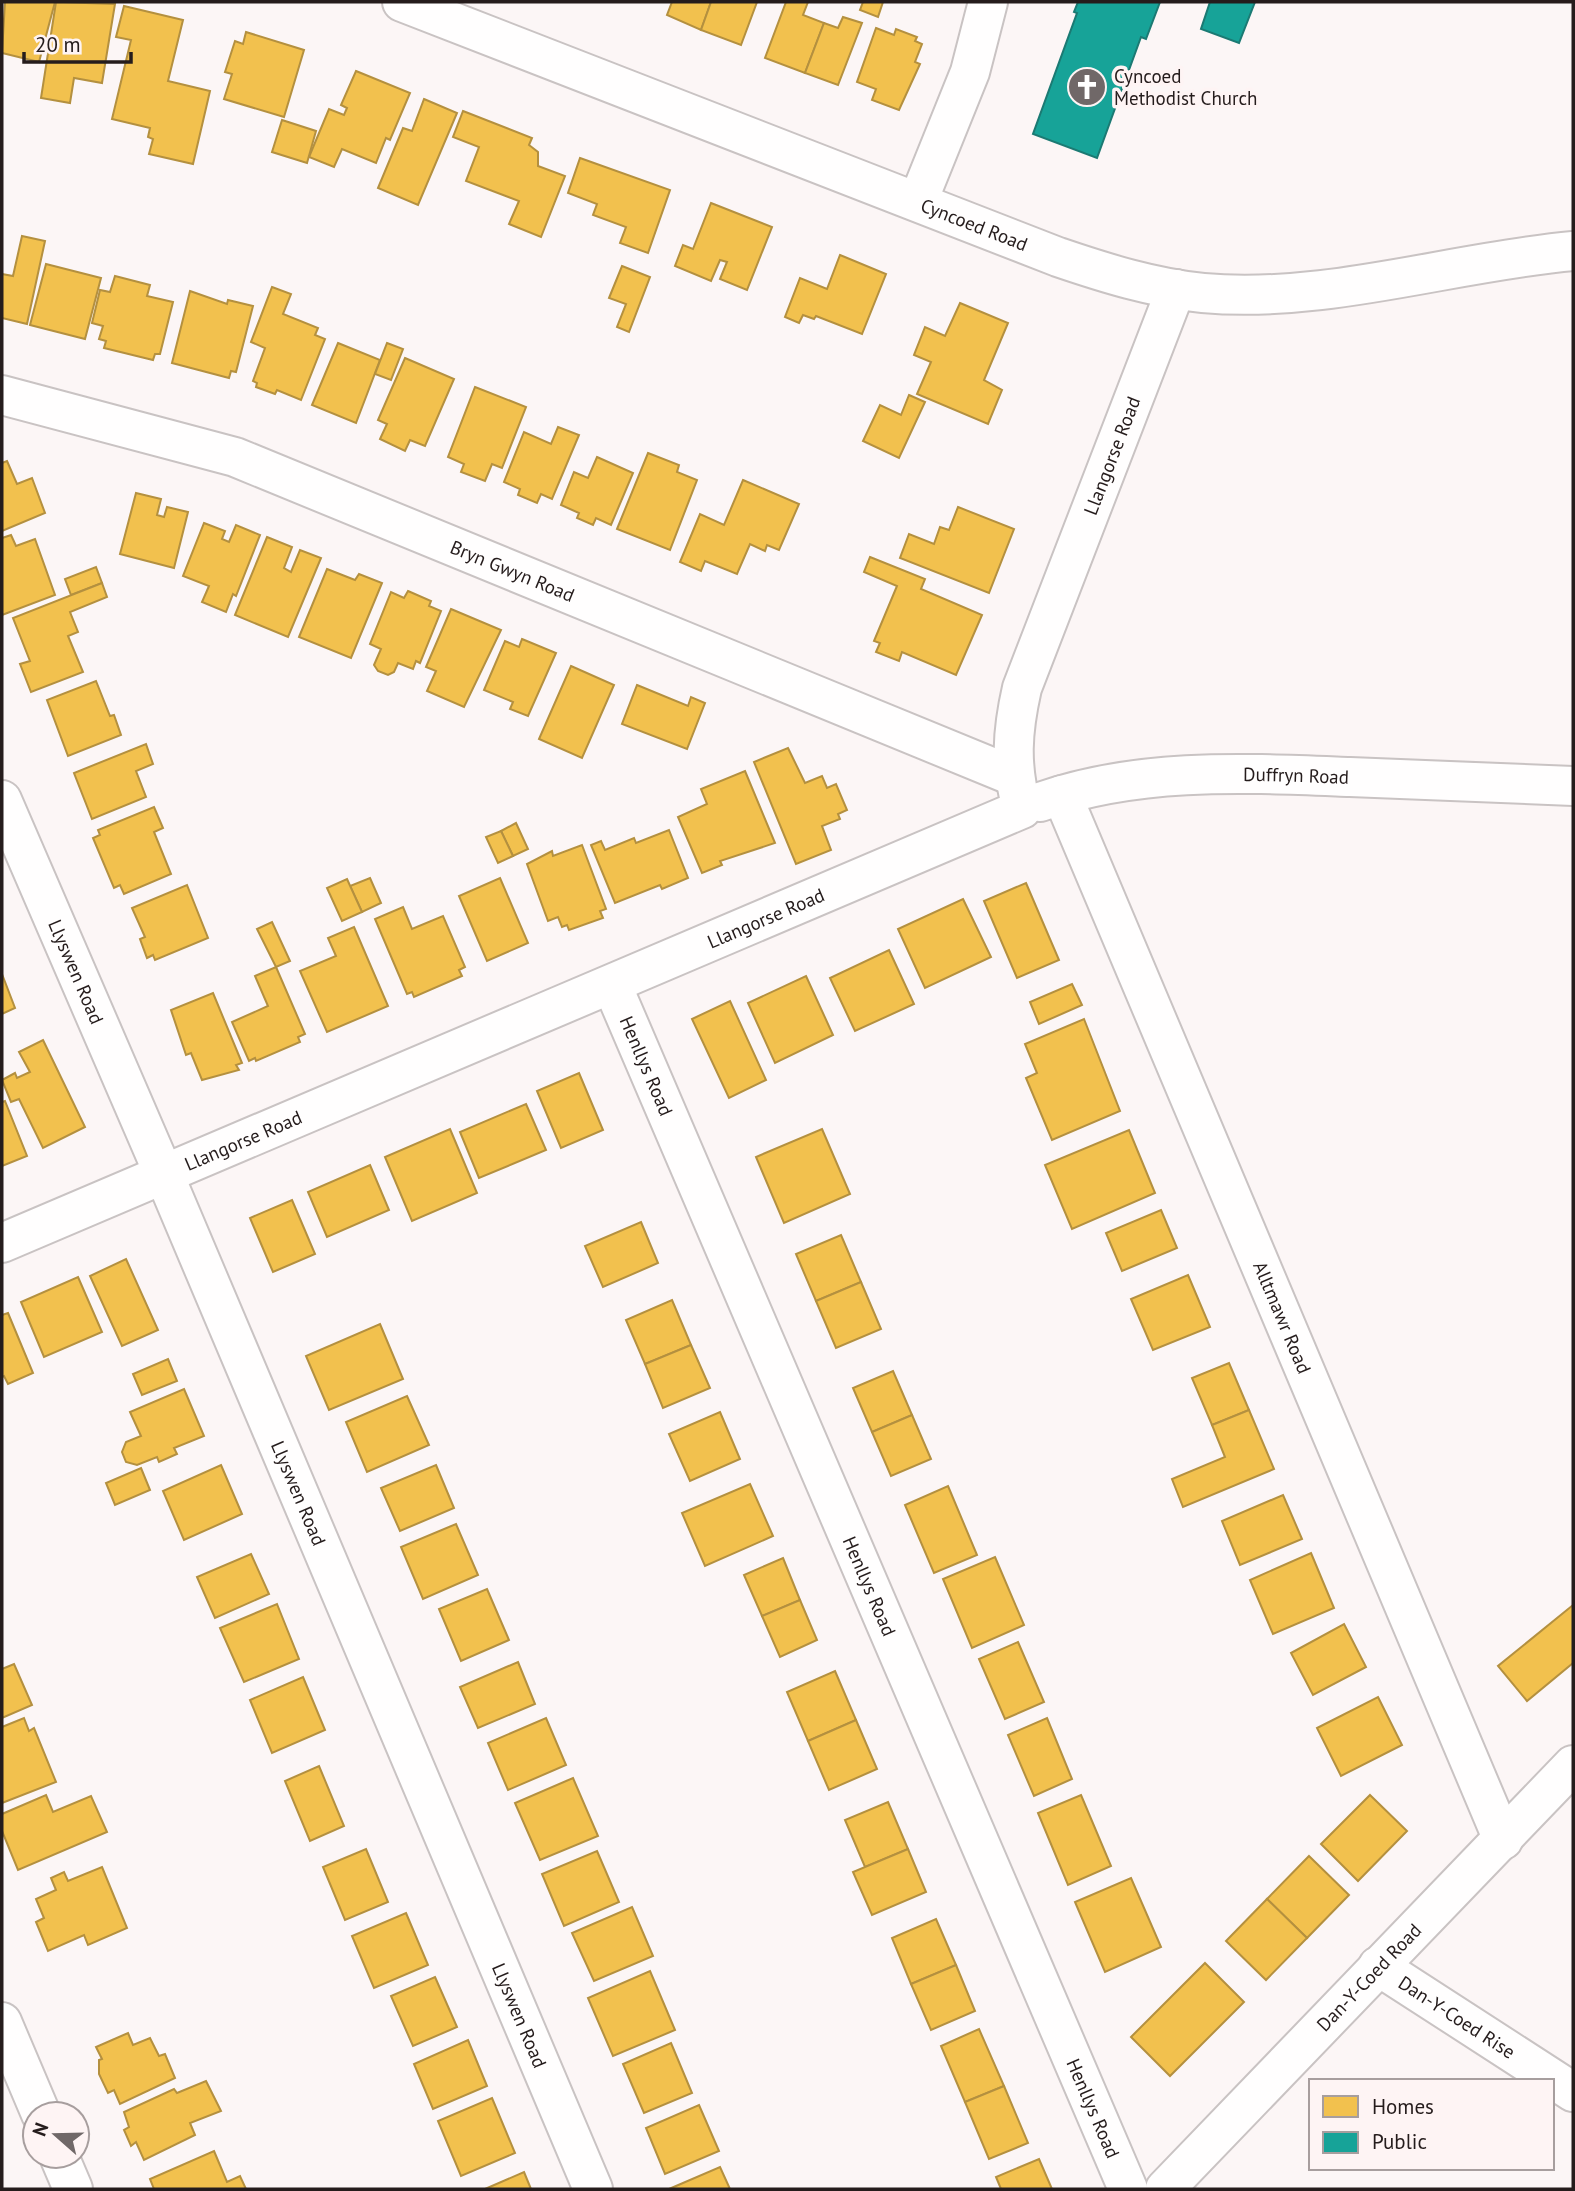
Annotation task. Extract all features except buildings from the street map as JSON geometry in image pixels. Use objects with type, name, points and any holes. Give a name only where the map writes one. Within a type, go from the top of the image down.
[{"type":"street","name":"Cyncoed Road","points":[[402,2],[1078,264],[1176,289],[1246,294],[1303,292],[1520,256],[1573,251]]},
{"type":"street","points":[[918,201],[970,72],[988,2]]},
{"type":"street","name":"Llangorse Road","points":[[2,1243],[612,985],[1017,793],[1016,717],[1022,688],[1176,289]]},
{"type":"street","name":"Bryn Gwyn Road","points":[[2,395],[235,457],[1017,793]]},
{"type":"street","name":"Duffryn Road","points":[[1017,793],[1062,795],[1120,782],[1214,775],[1573,786]]},
{"type":"street","name":"Alltmawr Road","points":[[1062,795],[1503,1840]]},
{"type":"street","name":"Llyswen Road","points":[[2,800],[164,1174],[593,2189]]},
{"type":"street","name":"Henllys Road","points":[[612,985],[1128,2189]]},
{"type":"street","name":"Dan-Y-Coed Road","points":[[1166,2189],[1573,1765]]},
{"type":"street","name":"Dan-Y-Coed Rise","points":[[1378,1966],[1553,2079]]},
{"type":"street","points":[[2,2022],[35,2100]]},
{"type":"street","name":"Dan-Y-Coed Rise","points":[[1554,2080],[1573,2092]]},
{"type":"street","points":[[65,2170],[73,2189]]},
{"type":"place","name":"Cyncoed Methodist Church","points":[[1087,87]]}]
